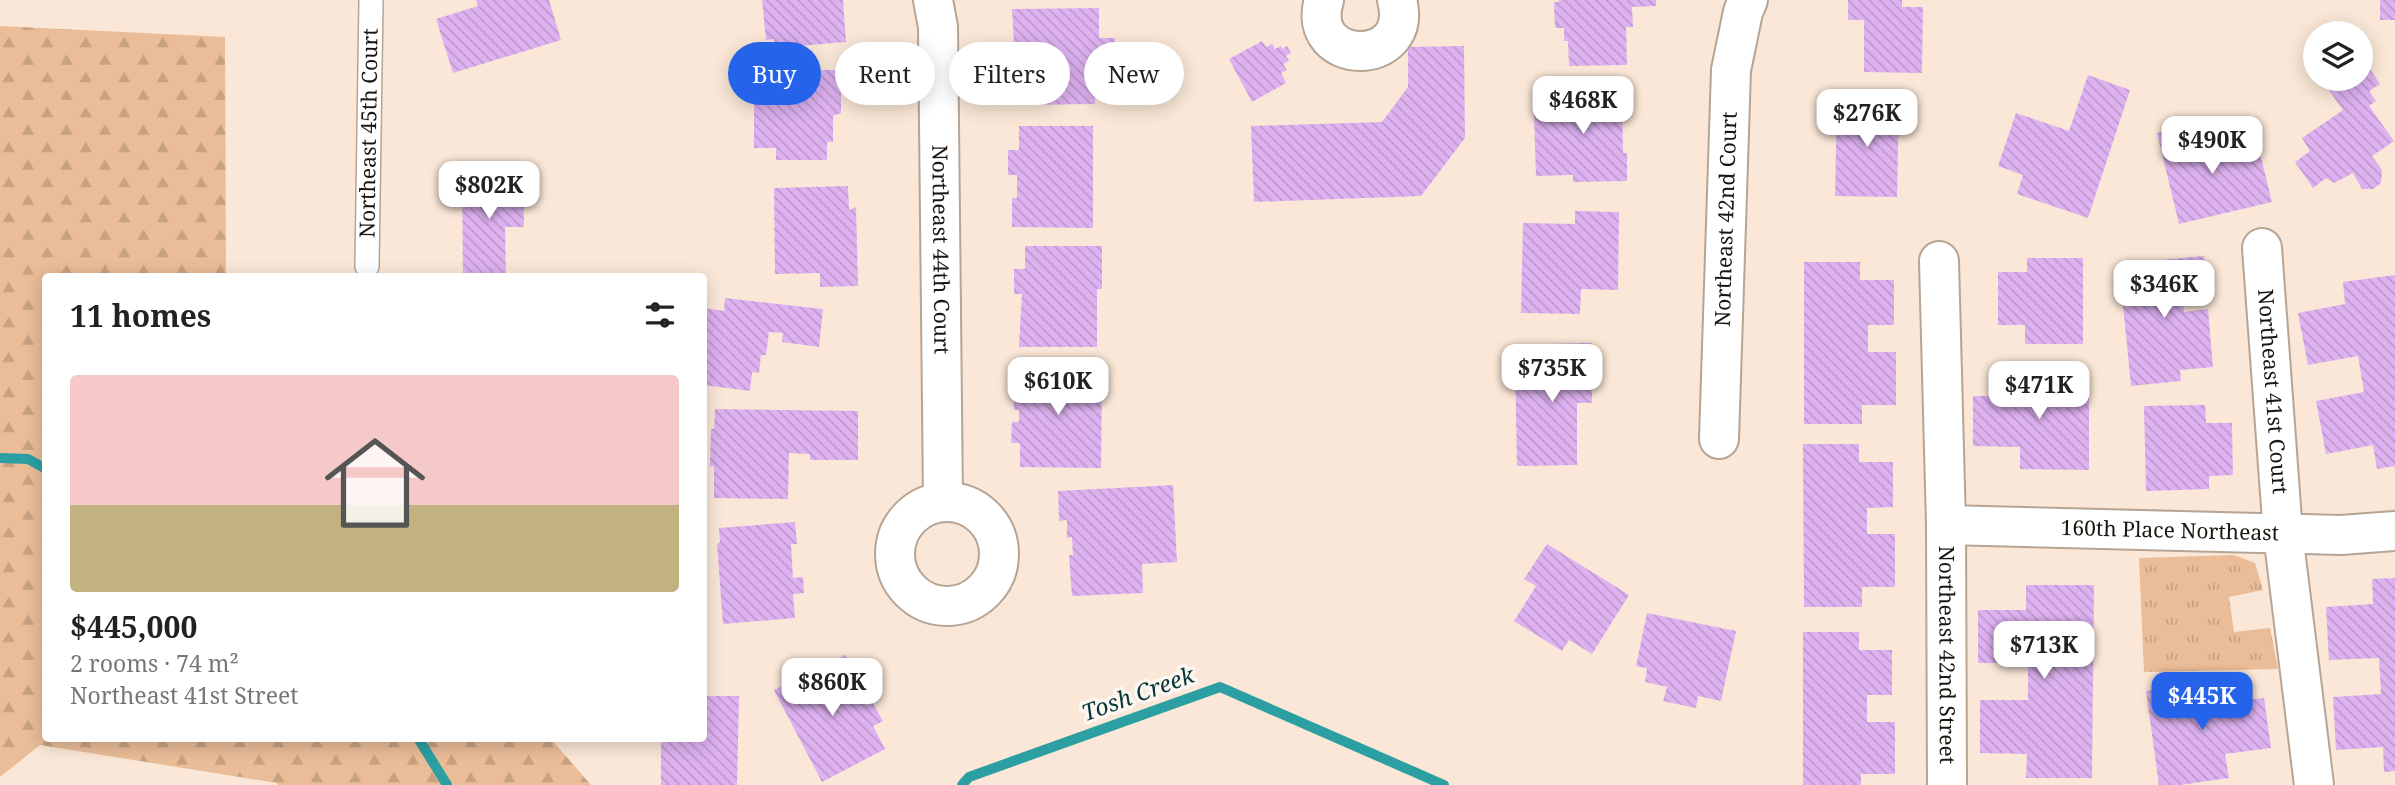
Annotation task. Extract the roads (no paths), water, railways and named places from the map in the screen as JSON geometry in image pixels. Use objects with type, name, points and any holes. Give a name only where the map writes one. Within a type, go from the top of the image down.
[{"type":"street","name":"Northeast 44th Court","points":[[933,0],[938,27],[943,501]]},
{"type":"street","points":[[1324,0],[1321,9],[1322,24],[1329,38],[1341,48],[1356,52],[1371,51],[1385,44],[1395,32],[1399,17],[1397,0]]},
{"type":"street","name":"Northeast 42nd Court","points":[[1719,439],[1731,70],[1748,0]]},
{"type":"street","name":"Northeast 41st Court","points":[[2262,248],[2283,534],[2314,785]]},
{"type":"street","points":[[1938,261],[1946,525]]},
{"type":"street","name":"160th Place Northeast","points":[[1946,525],[2341,535],[2395,531]]},
{"type":"street","name":"Northeast 42nd Street","points":[[1946,525],[1947,785]]},
{"type":"lane","name":"Northeast 45th Court","points":[[367,265],[370,0]]},
{"type":"waterway","name":"Tosh Creek","points":[[0,458],[28,459],[42,467]]},
{"type":"waterway","name":"Tosh Creek","points":[[962,785],[969,777],[1220,687],[1444,785]]},
{"type":"waterway","name":"Tosh Creek","points":[[420,742],[447,785]]}]
